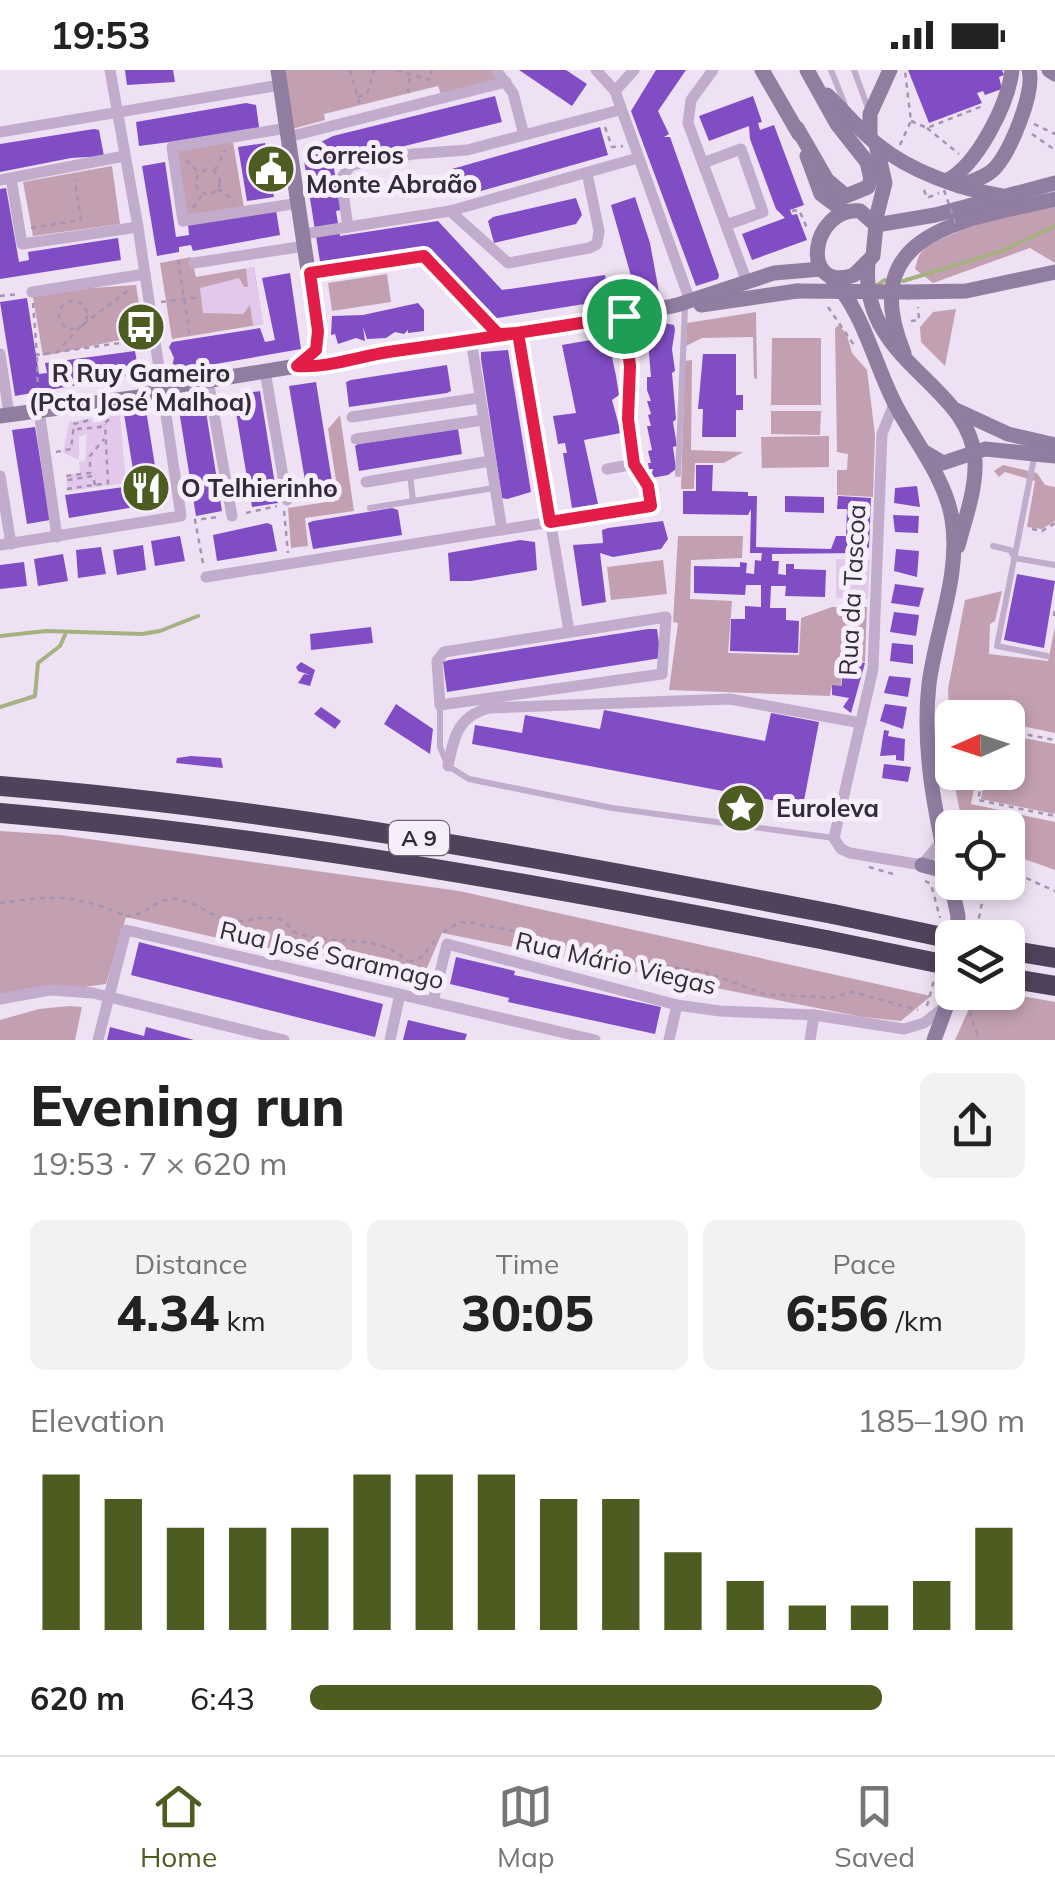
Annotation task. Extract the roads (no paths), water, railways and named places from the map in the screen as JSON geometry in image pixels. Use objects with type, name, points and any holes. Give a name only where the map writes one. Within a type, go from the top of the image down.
[{"type":"highway","name":"A 9","points":[[0,786],[305,820],[569,863],[935,934]]},
{"type":"highway","name":"A 9","points":[[0,814],[300,847],[564,889],[826,940],[935,966]]},
{"type":"highway","points":[[1025,953],[1055,958]]},
{"type":"highway","points":[[1025,981],[1055,986]]},
{"type":"street","points":[[0,476],[5,545],[181,516],[110,70]]},
{"type":"street","points":[[496,70],[506,82],[524,134]]},
{"type":"street","points":[[596,70],[615,91],[684,304]]},
{"type":"street","points":[[615,91],[634,70]]},
{"type":"street","points":[[713,70],[686,112],[747,282]]},
{"type":"street","points":[[762,70],[836,190],[846,196],[855,195],[868,187],[871,179],[867,162],[837,124],[807,70]]},
{"type":"street","points":[[890,70],[870,114],[885,182],[875,223],[876,244],[868,263],[868,298],[877,320],[887,340],[954,409],[1008,434],[1055,445]]},
{"type":"street","points":[[950,185],[971,164],[1002,102],[1012,70]]},
{"type":"street","points":[[950,185],[985,176],[999,163],[1032,90],[1029,70]]},
{"type":"street","points":[[0,132],[117,112],[279,77],[318,331],[316,350],[297,366]]},
{"type":"street","points":[[299,204],[183,222],[172,147],[233,136],[288,132],[506,82]]},
{"type":"street","points":[[816,85],[894,156],[950,185],[1002,196]]},
{"type":"street","points":[[348,227],[341,180],[350,166],[413,154],[467,150],[620,110]]},
{"type":"street","points":[[797,128],[821,194],[845,212]]},
{"type":"street","points":[[703,163],[741,149],[763,212],[726,225]]},
{"type":"street","points":[[124,156],[5,179],[22,244],[138,227]]},
{"type":"street","points":[[194,263],[348,227],[450,211],[638,158]]},
{"type":"street","points":[[450,211],[508,263],[589,248],[597,244],[599,231],[587,173]]},
{"type":"street","points":[[1025,190],[1055,173]]},
{"type":"street","points":[[954,563],[946,499],[894,404],[850,300],[817,258],[821,236],[832,220],[845,212],[860,211],[875,223],[920,219],[1055,182]]},
{"type":"street","points":[[910,366],[890,311],[898,263],[914,244],[966,220],[1055,200]]},
{"type":"street","points":[[310,273],[424,256],[498,334]]},
{"type":"street","points":[[684,304],[788,270],[854,275],[868,263]]},
{"type":"street","points":[[32,292],[145,274]]},
{"type":"street","points":[[0,354],[5,415],[139,397],[162,388],[208,380],[297,366],[315,367],[348,358],[684,304],[798,292],[913,297],[1053,274]]},
{"type":"street","points":[[608,469],[634,464],[624,316]]},
{"type":"street","points":[[318,331],[327,348],[348,358]]},
{"type":"street","points":[[518,333],[569,631]]},
{"type":"street","points":[[472,340],[502,530]]},
{"type":"street","points":[[264,371],[285,502]]},
{"type":"street","points":[[208,380],[232,516]]},
{"type":"street","points":[[352,417],[479,398]]},
{"type":"street","name":"Rua da Tascoa","points":[[834,838],[873,669],[882,434],[894,404]]},
{"type":"street","points":[[936,810],[929,770],[929,685],[974,480],[973,451],[954,409]]},
{"type":"street","points":[[38,410],[57,537]]},
{"type":"street","points":[[356,439],[483,420]]},
{"type":"street","points":[[922,452],[942,463],[973,451],[1008,450],[1055,456]]},
{"type":"street","points":[[974,480],[1008,450]]},
{"type":"street","points":[[366,482],[490,461]]},
{"type":"street","points":[[206,578],[651,506]]},
{"type":"street","points":[[666,616],[662,674],[440,706],[437,662],[444,652],[666,616]]},
{"type":"street","points":[[448,766],[459,726],[470,713],[489,708],[730,699],[861,723]]},
{"type":"street","points":[[834,838],[841,849],[850,852],[935,868]]},
{"type":"street","points":[[922,865],[935,850]]},
{"type":"street","name":"Rua José Saramago","points":[[108,998],[126,930],[594,1040]]},
{"type":"street","name":"Rua Mário Viegas","points":[[433,1001],[447,944],[675,1004],[743,1014],[814,1016],[890,1028],[914,1027],[941,1010]]},
{"type":"street","points":[[0,999],[50,990],[93,993],[284,1040]]},
{"type":"street","points":[[390,1040],[400,994]]},
{"type":"street","points":[[98,1040],[108,998]]},
{"type":"street","points":[[668,1040],[675,1004]]},
{"type":"street","points":[[934,1040],[945,1010]]},
{"type":"street","points":[[810,1040],[814,1016]]},
{"type":"lane","points":[[831,70],[852,119]]},
{"type":"lane","points":[[854,70],[870,114]]},
{"type":"lane","points":[[877,70],[882,88]]},
{"type":"lane","points":[[678,474],[684,304]]},
{"type":"lane","points":[[1034,458],[997,646],[1047,656]]},
{"type":"lane","points":[[410,474],[414,501]]},
{"type":"lane","points":[[370,508],[495,487]]},
{"type":"lane","points":[[993,546],[1010,550],[1015,558],[1055,565]]},
{"type":"lane","points":[[440,706],[440,747],[448,766],[468,779],[612,808],[834,838]]},
{"type":"waterway","points":[[903,281],[1002,251],[1055,226]]},
{"type":"waterway","points":[[876,286],[885,280]]},
{"type":"waterway","points":[[0,636],[46,631],[142,634],[198,616]]},
{"type":"waterway","points":[[0,707],[35,696],[38,663],[60,646],[65,635]]},
{"type":"place","name":"Correios Monte Abraão","points":[[271,169]]},
{"type":"place","name":"R Ruy Gameiro (Pcta José Malhoa)","points":[[141,327]]},
{"type":"place","name":"O Telhierinho","points":[[146,488]]},
{"type":"place","name":"Euroleva","points":[[741,808]]}]
